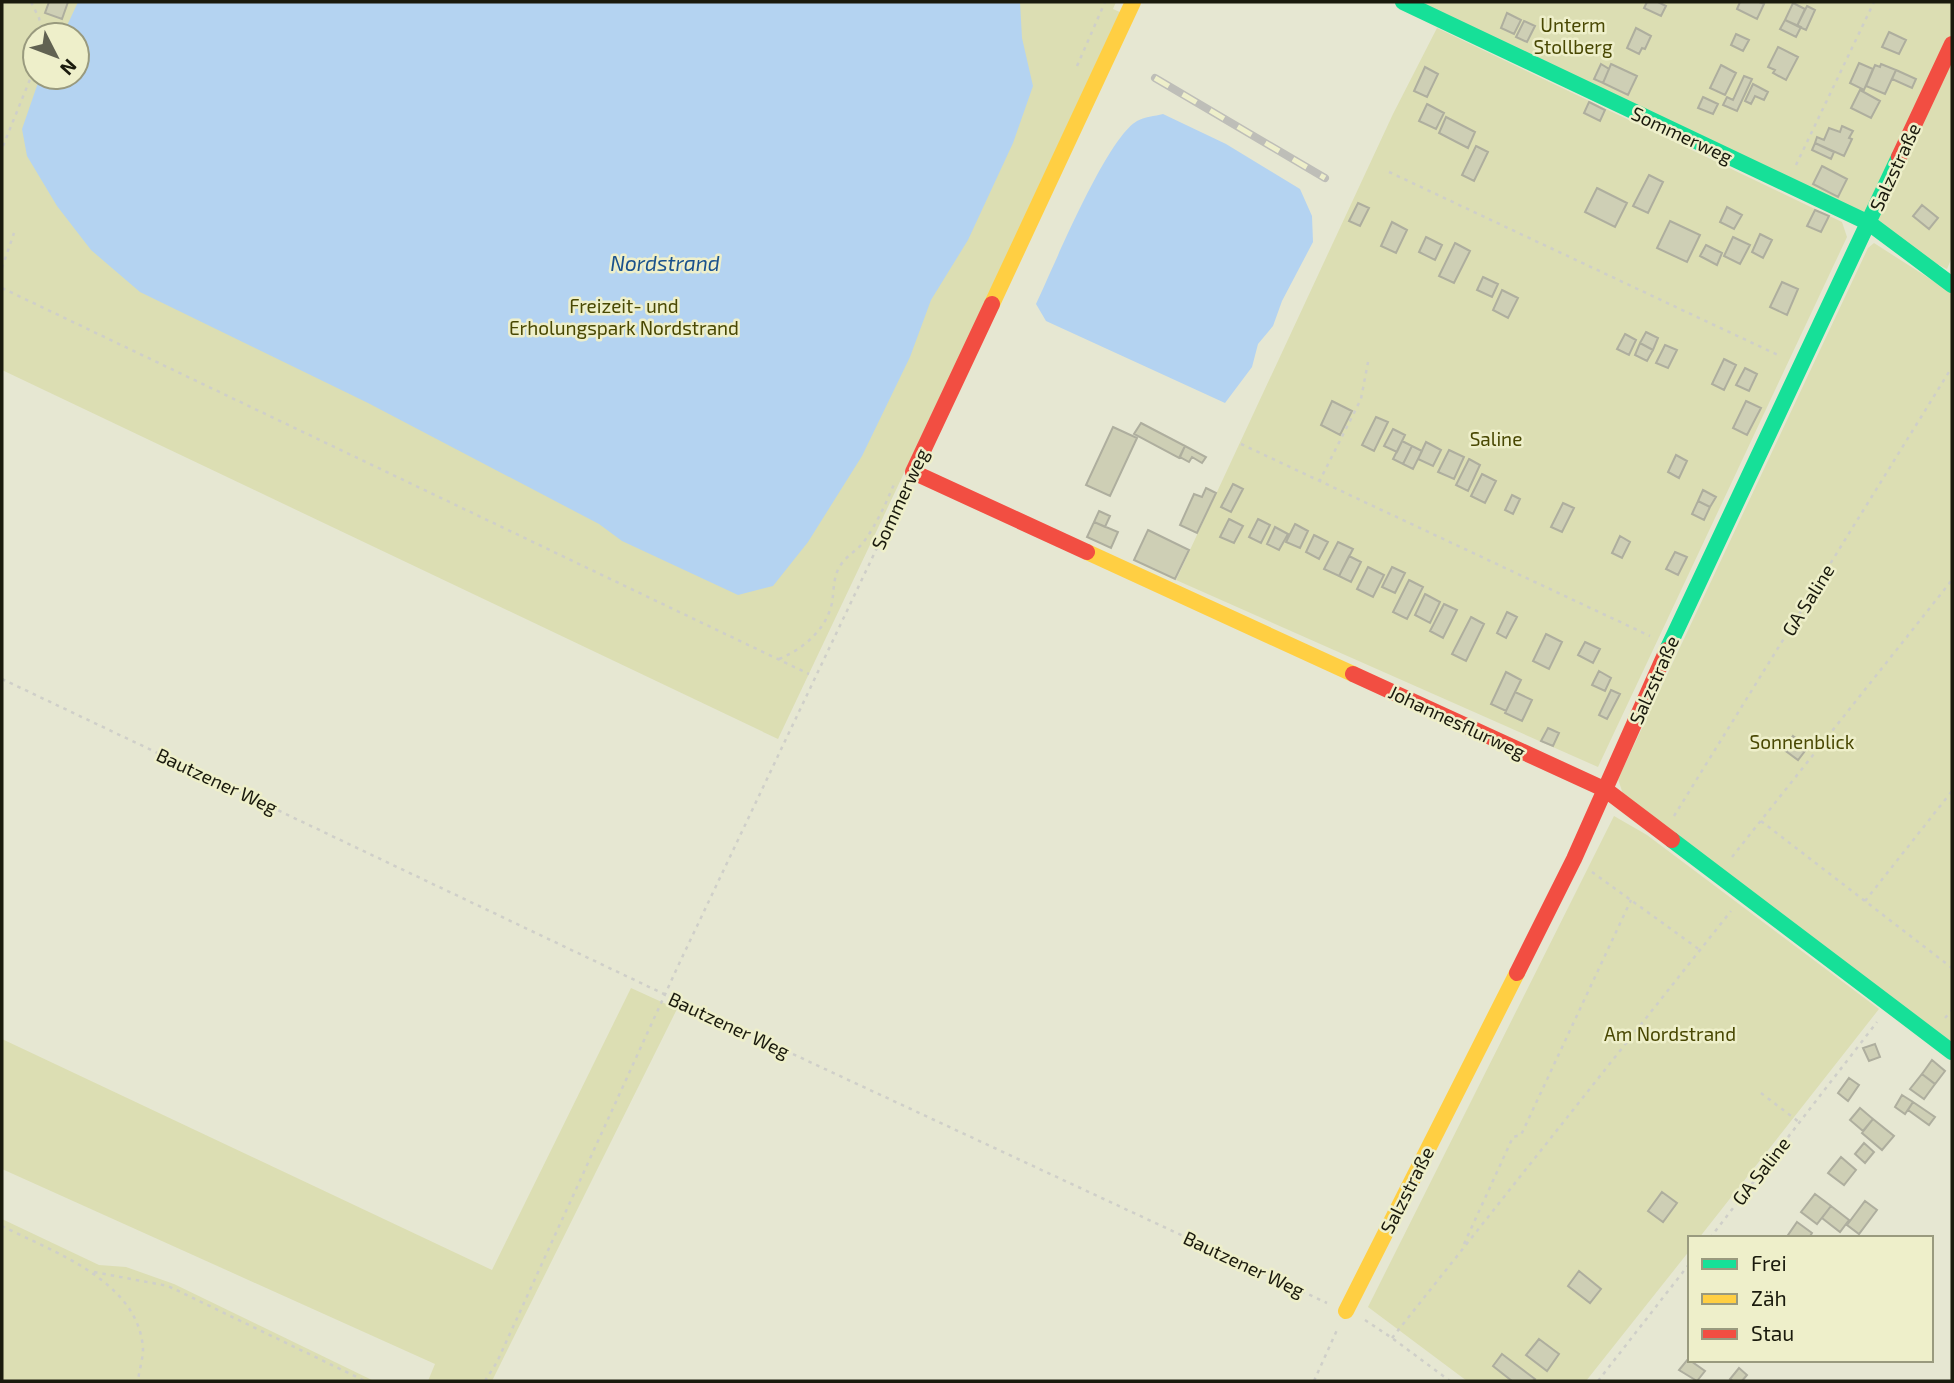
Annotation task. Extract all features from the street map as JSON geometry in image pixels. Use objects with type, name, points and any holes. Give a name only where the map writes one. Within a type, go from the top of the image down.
[{"type":"street","name":"Sommerweg","points":[[913,472],[1133,2]]},
{"type":"street","name":"Sommerweg","points":[[1402,2],[1869,223],[1952,285]]},
{"type":"street","name":"Salzstraße","points":[[1346,1311],[1574,859],[1669,645],[1952,44]]},
{"type":"street","name":"Johannesflurweg","points":[[913,472],[1606,790],[1952,1052]]},
{"type":"path","points":[[31,2],[40,21]]},
{"type":"path","points":[[1787,184],[1874,2]]},
{"type":"path","points":[[3,144],[25,91]]},
{"type":"path","points":[[1389,172],[1802,366]]},
{"type":"path","points":[[2,268],[14,233]]},
{"type":"path","points":[[2,288],[809,674]]},
{"type":"path","points":[[1319,482],[1361,399],[1368,362]]},
{"type":"path","name":"GA Saline","points":[[1663,833],[1952,367]]},
{"type":"path","points":[[1241,444],[1669,645]]},
{"type":"path","name":"Sommerweg","points":[[485,1381],[497,1362],[664,994],[913,472]]},
{"type":"path","points":[[1718,875],[1952,580]]},
{"type":"path","name":"Bautzener Weg","points":[[2,679],[664,994],[1371,1323],[1450,1381]]},
{"type":"path","points":[[1865,902],[1952,791]]},
{"type":"path","points":[[1761,821],[1952,968]]},
{"type":"path","points":[[1574,859],[1700,950]]},
{"type":"path","points":[[1392,1338],[1743,894]]},
{"type":"path","points":[[1461,1250],[1513,1137],[1521,1135],[1631,900]]},
{"type":"path","name":"GA Saline","points":[[1712,1236],[1889,1006]]},
{"type":"path","points":[[1761,1093],[1799,1122]]},
{"type":"path","points":[[2,1226],[94,1272],[168,1286],[365,1381]]},
{"type":"path","points":[[1598,1381],[1688,1266]]},
{"type":"path","points":[[94,1272],[121,1298],[136,1318],[143,1349],[138,1381]]},
{"type":"path","points":[[1314,1381],[1346,1311]]},
{"type":"green space","name":"Nordstrand","points":[[2,2],[1116,2],[1113,9],[1122,13],[778,739],[2,370]]},
{"type":"green space","name":"Unterm Stollberg","points":[[1417,2],[1952,2],[1952,257],[1947,269]]},
{"type":"green space","name":"Saline","points":[[1437,28],[1842,222],[1847,237],[1598,767],[1176,580],[1393,114]]},
{"type":"green space","name":"Sonnenblick","points":[[1874,243],[1952,293],[1952,1044],[1623,794],[1618,779],[1868,248]]},
{"type":"green space","name":"Am Nordstrand","points":[[1614,816],[1647,835],[1879,1009],[1701,1236],[1688,1236],[1688,1253],[1586,1381],[1467,1381],[1368,1307]]},
{"type":"green space","points":[[631,988],[677,1009],[492,1381],[428,1381],[435,1364],[2,1169],[2,1039],[492,1270]]},
{"type":"green space","points":[[2,1219],[99,1265],[126,1267],[174,1284],[374,1381],[2,1381]]},
{"type":"water","name":"Nordstrand","points":[[78,2],[1020,2],[1022,38],[1033,86],[1013,143],[968,240],[931,300],[910,357],[862,456],[808,542],[773,586],[738,595],[622,541],[599,524],[368,403],[140,292],[91,250],[57,206],[27,156],[22,129],[35,91],[91,91],[91,21],[69,21]]},
{"type":"water","points":[[1163,114],[1226,144],[1300,189],[1312,216],[1313,242],[1282,301],[1273,326],[1258,344],[1252,367],[1225,403],[1046,321],[1036,304],[1096,177],[1124,132],[1137,121]]},
{"type":"building","points":[[49,2],[68,2],[62,19],[45,13]]},
{"type":"building","points":[[1647,2],[1658,2],[1666,6],[1661,16],[1644,8]]},
{"type":"building","points":[[1740,2],[1764,4],[1757,19],[1737,9]]},
{"type":"building","points":[[1793,3],[1805,9],[1797,26],[1785,20]]},
{"type":"building","points":[[1807,6],[1815,10],[1806,30],[1797,26]]},
{"type":"building","points":[[1507,13],[1521,20],[1514,34],[1501,28]]},
{"type":"building","points":[[1785,20],[1801,27],[1796,37],[1780,29]]},
{"type":"building","points":[[1524,21],[1535,26],[1527,42],[1516,37]]},
{"type":"building","points":[[1636,28],[1651,36],[1645,49],[1642,48],[1639,54],[1627,48]]},
{"type":"building","points":[[1889,32],[1906,40],[1899,54],[1882,47]]},
{"type":"building","points":[[1736,34],[1749,40],[1743,51],[1731,45]]},
{"type":"building","points":[[1778,47],[1798,57],[1786,80],[1768,67]]},
{"type":"building","points":[[1859,63],[1873,69],[1864,90],[1850,83]]},
{"type":"building","points":[[1601,64],[1609,69],[1603,83],[1594,79]]},
{"type":"building","points":[[1611,64],[1637,76],[1628,95],[1603,83]]},
{"type":"building","points":[[1881,64],[1896,70],[1885,94],[1866,86],[1875,65],[1880,67]]},
{"type":"building","points":[[1721,65],[1736,73],[1725,95],[1710,88]]},
{"type":"building","points":[[1425,67],[1438,74],[1427,97],[1414,91]]},
{"type":"building","points":[[1896,70],[1916,79],[1912,88],[1892,79]]},
{"type":"building","points":[[1744,76],[1752,79],[1737,111],[1723,105],[1727,97],[1733,100]]},
{"type":"building","points":[[1753,84],[1768,92],[1764,100],[1755,96],[1751,104],[1745,101]]},
{"type":"building","points":[[1860,90],[1880,101],[1871,118],[1851,108]]},
{"type":"building","points":[[1703,97],[1718,104],[1713,114],[1698,108]]},
{"type":"building","points":[[1589,102],[1605,110],[1600,121],[1584,113]]},
{"type":"building","points":[[1427,104],[1444,113],[1436,129],[1419,121]]},
{"type":"building","points":[[1446,117],[1475,132],[1468,148],[1439,133]]},
{"type":"building","points":[[1842,126],[1853,131],[1844,156],[1815,143],[1817,137],[1824,140],[1829,128],[1840,132]]},
{"type":"building","points":[[1815,143],[1834,152],[1831,159],[1812,150]]},
{"type":"building","points":[[1476,146],[1488,152],[1474,181],[1462,175]]},
{"type":"building","points":[[1822,166],[1847,179],[1838,197],[1813,184]]},
{"type":"building","points":[[1649,175],[1663,182],[1648,213],[1633,206]]},
{"type":"building","points":[[1597,188],[1627,203],[1615,227],[1585,212]]},
{"type":"building","points":[[1358,203],[1369,208],[1360,226],[1349,221]]},
{"type":"building","points":[[1922,205],[1938,218],[1929,229],[1913,216]]},
{"type":"building","points":[[1727,207],[1742,215],[1734,229],[1720,222]]},
{"type":"building","points":[[1815,210],[1829,216],[1821,232],[1807,226]]},
{"type":"building","points":[[1670,221],[1700,235],[1687,262],[1657,248]]},
{"type":"building","points":[[1392,222],[1407,230],[1396,253],[1381,246]]},
{"type":"building","points":[[1760,234],[1772,240],[1763,258],[1752,252]]},
{"type":"building","points":[[1426,237],[1442,245],[1435,260],[1419,252]]},
{"type":"building","points":[[1733,237],[1750,245],[1740,264],[1724,256]]},
{"type":"building","points":[[1455,243],[1470,251],[1454,283],[1439,276]]},
{"type":"building","points":[[1706,245],[1722,253],[1717,265],[1700,256]]},
{"type":"building","points":[[1483,277],[1498,284],[1492,297],[1477,290]]},
{"type":"building","points":[[1782,282],[1798,289],[1787,315],[1770,307]]},
{"type":"building","points":[[1502,290],[1518,298],[1508,318],[1493,310]]},
{"type":"building","points":[[1646,332],[1658,338],[1653,350],[1640,343]]},
{"type":"building","points":[[1625,334],[1636,340],[1629,355],[1617,349]]},
{"type":"building","points":[[1640,343],[1653,350],[1647,361],[1635,355]]},
{"type":"building","points":[[1665,345],[1677,350],[1668,368],[1656,363]]},
{"type":"building","points":[[1724,359],[1736,365],[1724,390],[1712,384]]},
{"type":"building","points":[[1745,368],[1757,374],[1749,391],[1736,385]]},
{"type":"building","points":[[1332,401],[1352,411],[1340,435],[1321,425]]},
{"type":"building","points":[[1746,401],[1761,408],[1747,435],[1733,428]]},
{"type":"building","points":[[1376,417],[1388,422],[1374,451],[1362,445]]},
{"type":"building","points":[[1141,423],[1185,446],[1179,458],[1134,434]]},
{"type":"building","points":[[1113,427],[1137,438],[1110,496],[1086,485]]},
{"type":"building","points":[[1393,429],[1405,435],[1397,452],[1384,446]]},
{"type":"building","points":[[1402,441],[1412,446],[1403,464],[1393,459]]},
{"type":"building","points":[[1426,442],[1441,450],[1433,466],[1418,459]]},
{"type":"building","points":[[1185,446],[1206,457],[1202,463],[1192,457],[1189,462],[1180,457]]},
{"type":"building","points":[[1412,446],[1422,451],[1413,469],[1403,464]]},
{"type":"building","points":[[1449,450],[1464,457],[1454,479],[1438,472]]},
{"type":"building","points":[[1676,455],[1687,461],[1679,478],[1668,472]]},
{"type":"building","points":[[1469,459],[1480,465],[1468,491],[1456,485]]},
{"type":"building","points":[[1482,474],[1496,481],[1485,503],[1471,496]]},
{"type":"building","points":[[1233,484],[1243,489],[1231,512],[1221,507]]},
{"type":"building","points":[[1206,488],[1216,493],[1197,533],[1180,525],[1194,494],[1202,497]]},
{"type":"building","points":[[1703,490],[1716,497],[1710,507],[1698,501]]},
{"type":"building","points":[[1512,495],[1520,499],[1513,514],[1505,510]]},
{"type":"building","points":[[1698,501],[1710,507],[1704,520],[1692,514]]},
{"type":"building","points":[[1563,503],[1574,508],[1562,532],[1551,527]]},
{"type":"building","points":[[1099,511],[1110,516],[1105,527],[1094,522]]},
{"type":"building","points":[[1229,519],[1243,526],[1234,543],[1220,537]]},
{"type":"building","points":[[1258,519],[1270,525],[1261,543],[1249,537]]},
{"type":"building","points":[[1094,522],[1118,532],[1111,548],[1087,537]]},
{"type":"building","points":[[1295,524],[1308,531],[1300,548],[1286,542]]},
{"type":"building","points":[[1275,527],[1288,534],[1279,550],[1267,544]]},
{"type":"building","points":[[1148,530],[1189,550],[1175,579],[1134,560]]},
{"type":"building","points":[[1314,535],[1328,542],[1319,559],[1306,552]]},
{"type":"building","points":[[1620,536],[1630,542],[1622,558],[1612,553]]},
{"type":"building","points":[[1338,542],[1353,549],[1339,576],[1324,569]]},
{"type":"building","points":[[1675,552],[1687,557],[1678,575],[1666,569]]},
{"type":"building","points":[[1349,556],[1361,562],[1351,582],[1339,576]]},
{"type":"building","points":[[1368,567],[1384,575],[1373,597],[1357,589]]},
{"type":"building","points":[[1392,567],[1405,573],[1395,593],[1382,587]]},
{"type":"building","points":[[1409,580],[1423,587],[1407,619],[1393,612]]},
{"type":"building","points":[[1425,594],[1440,602],[1430,623],[1415,615]]},
{"type":"building","points":[[1444,604],[1457,610],[1443,638],[1430,631]]},
{"type":"building","points":[[1507,612],[1517,617],[1506,638],[1497,633]]},
{"type":"building","points":[[1471,617],[1484,624],[1466,661],[1452,654]]},
{"type":"building","points":[[1546,634],[1562,642],[1549,669],[1533,661]]},
{"type":"building","points":[[1585,642],[1600,649],[1593,663],[1578,655]]},
{"type":"building","points":[[1599,671],[1611,678],[1605,691],[1592,685]]},
{"type":"building","points":[[1506,672],[1521,680],[1506,711],[1491,704]]},
{"type":"building","points":[[1611,690],[1620,694],[1607,719],[1599,715]]},
{"type":"building","points":[[1515,692],[1532,700],[1522,721],[1505,713]]},
{"type":"building","points":[[1548,728],[1559,733],[1553,746],[1541,741]]},
{"type":"building","points":[[1793,736],[1808,747],[1798,760],[1783,749]]},
{"type":"building","points":[[1875,1044],[1880,1057],[1869,1061],[1863,1048]]},
{"type":"building","points":[[1932,1060],[1945,1071],[1935,1084],[1922,1074]]},
{"type":"building","points":[[1922,1074],[1935,1084],[1924,1099],[1910,1089]]},
{"type":"building","points":[[1849,1078],[1859,1085],[1848,1101],[1838,1093]]},
{"type":"building","points":[[1902,1095],[1913,1102],[1905,1114],[1895,1107]]},
{"type":"building","points":[[1913,1102],[1935,1117],[1929,1125],[1908,1110]]},
{"type":"building","points":[[1860,1108],[1873,1119],[1863,1131],[1850,1120]]},
{"type":"building","points":[[1873,1119],[1894,1136],[1882,1150],[1862,1133]]},
{"type":"building","points":[[1864,1143],[1874,1152],[1865,1163],[1855,1154]]},
{"type":"building","points":[[1841,1157],[1856,1170],[1844,1185],[1828,1173]]},
{"type":"building","points":[[1662,1192],[1677,1203],[1663,1222],[1648,1211]]},
{"type":"building","points":[[1815,1194],[1831,1206],[1817,1224],[1801,1212]]},
{"type":"building","points":[[1865,1201],[1877,1210],[1859,1234],[1847,1225]]},
{"type":"building","points":[[1831,1206],[1849,1220],[1840,1232],[1822,1218]]},
{"type":"building","points":[[1797,1222],[1812,1233],[1810,1236],[1787,1236]]},
{"type":"building","points":[[1579,1271],[1601,1289],[1590,1303],[1568,1286]]},
{"type":"building","points":[[1539,1339],[1559,1354],[1547,1371],[1526,1355]]},
{"type":"building","points":[[1502,1354],[1535,1379],[1512,1381],[1493,1366]]},
{"type":"building","points":[[1688,1359],[1688,1362],[1705,1371],[1697,1381],[1679,1370]]},
{"type":"building","points":[[1739,1368],[1747,1375],[1742,1381],[1733,1381],[1730,1379]]},
{"type":"railway","points":[[1155,78],[1325,178]]},
{"type":"traffic: fast","points":[[1403,2],[1869,223],[1952,285]]},
{"type":"traffic: fast","points":[[1667,650],[1899,157]]},
{"type":"traffic: fast","points":[[1672,840],[1952,1052]]},
{"type":"traffic: slow","points":[[992,304],[1133,2]]},
{"type":"traffic: slow","points":[[1087,552],[1353,674]]},
{"type":"traffic: slow","points":[[1346,1311],[1517,973]]},
{"type":"traffic: jam","points":[[1899,157],[1952,44]]},
{"type":"traffic: jam","points":[[992,304],[913,472],[1087,552]]},
{"type":"traffic: jam","points":[[1517,973],[1574,859],[1667,650]]},
{"type":"traffic: jam","points":[[1353,674],[1606,790],[1672,840]]},
{"type":"park label","name":"Freizeit- und Erholungspark Nordstrand","points":[[624,317]]}]
